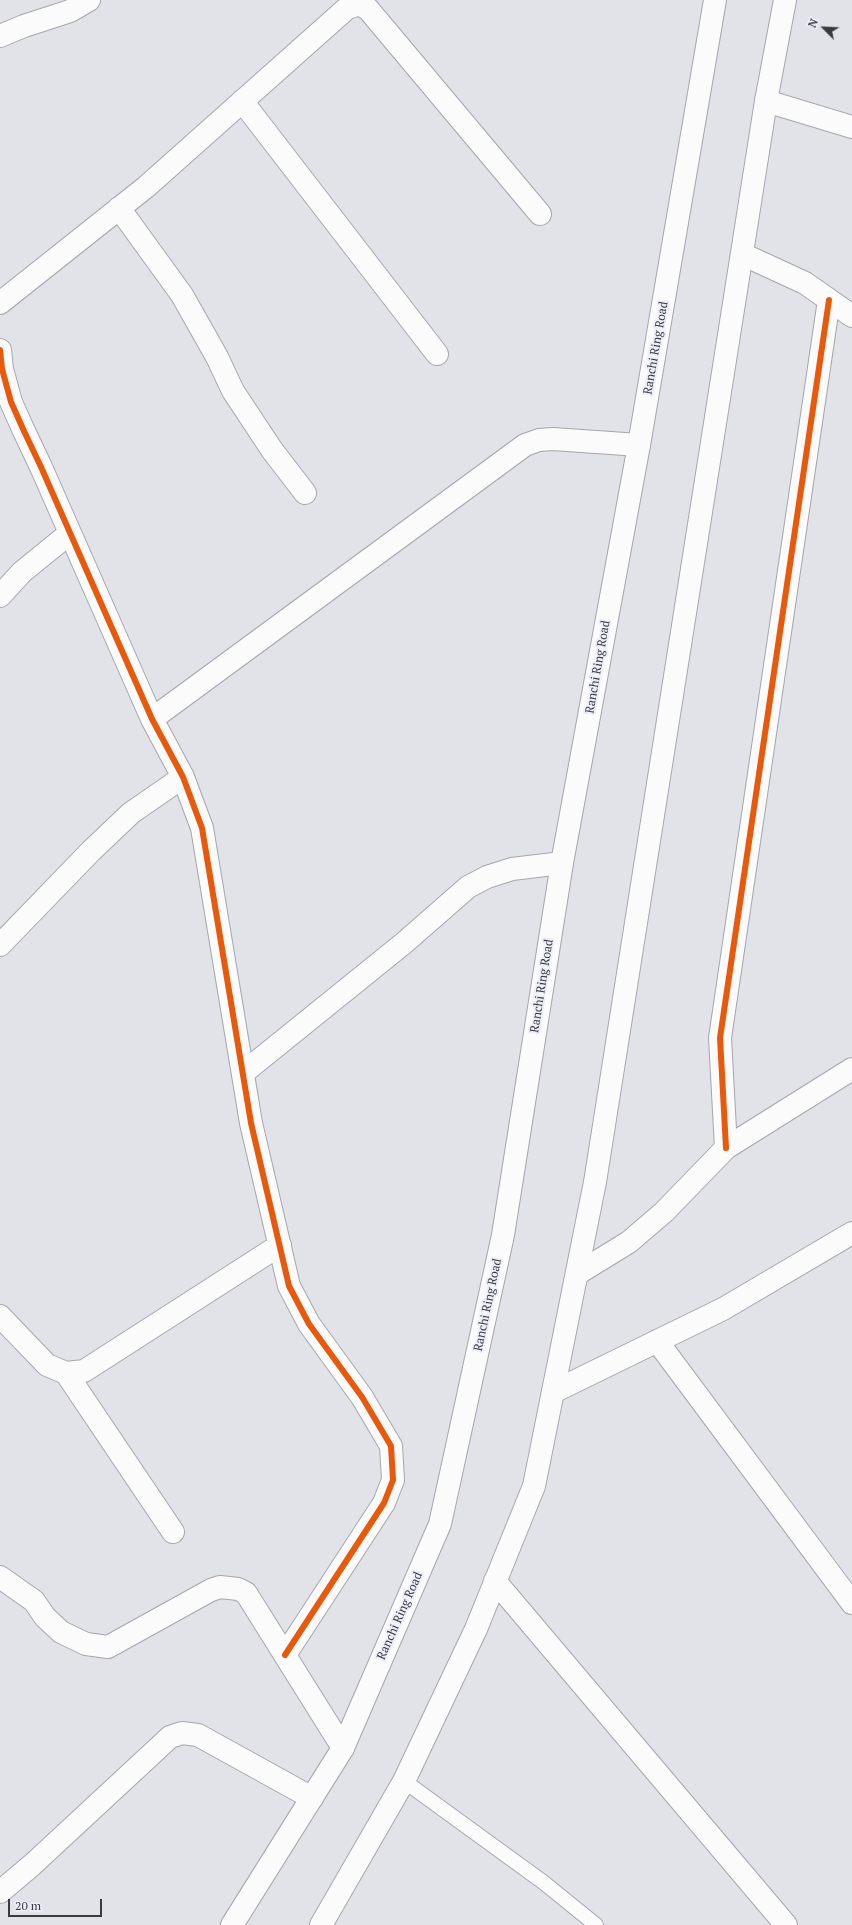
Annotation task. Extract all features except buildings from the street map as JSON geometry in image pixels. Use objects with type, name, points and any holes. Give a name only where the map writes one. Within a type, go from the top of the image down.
[{"type":"street","points":[[0,36],[24,26],[70,11],[90,0]]},
{"type":"street","name":"Ranchi Ring Road","points":[[232,1925],[343,1748],[440,1524],[503,1235],[562,863],[639,445],[715,0]]},
{"type":"street","points":[[321,1925],[404,1781],[476,1629],[534,1486],[595,1182],[766,101],[785,0]]},
{"type":"street","points":[[0,303],[146,187],[346,9],[358,2],[368,9],[540,214]]},
{"type":"street","points":[[242,101],[437,354]]},
{"type":"street","points":[[766,101],[852,127]]},
{"type":"street","points":[[119,208],[182,295],[217,357],[232,391],[304,493]]},
{"type":"street","points":[[742,254],[805,283],[852,316]]},
{"type":"street","points":[[726,1148],[720,1038],[829,300]]},
{"type":"street","points":[[0,350],[2,369],[11,402],[152,719],[184,777],[202,828],[251,1123],[290,1286],[309,1324],[362,1397],[391,1446],[393,1480],[384,1503],[285,1655]]},
{"type":"street","points":[[152,719],[525,445],[539,440],[553,439],[639,445]]},
{"type":"street","points":[[0,596],[22,572],[70,533]]},
{"type":"street","points":[[0,945],[91,851],[131,813],[184,777]]},
{"type":"street","points":[[243,1073],[404,943],[468,887],[487,877],[512,869],[562,863]]},
{"type":"street","points":[[577,1274],[629,1242],[664,1212],[726,1148],[852,1069]]},
{"type":"street","points":[[553,1392],[723,1309],[852,1233]]},
{"type":"street","points":[[0,1316],[47,1365],[66,1373],[84,1371],[280,1245]]},
{"type":"street","points":[[657,1341],[852,1603]]},
{"type":"street","points":[[66,1373],[173,1532]]},
{"type":"street","points":[[0,1577],[34,1601],[45,1617],[61,1632],[86,1644],[108,1647],[211,1590],[229,1587],[238,1589],[246,1593],[343,1748]]},
{"type":"street","points":[[495,1581],[786,1925]]},
{"type":"street","points":[[0,1892],[32,1865],[170,1737],[182,1733],[198,1735],[312,1798]]},
{"type":"lane","points":[[404,1781],[543,1882],[596,1925]]},
{"type":"cycle path","points":[[726,1148],[720,1038],[829,300]]},
{"type":"cycle path","points":[[0,350],[2,369],[11,402],[152,719],[183,777],[202,828],[251,1123],[289,1286],[309,1324],[362,1397],[391,1446],[393,1480],[384,1503],[285,1655]]}]
